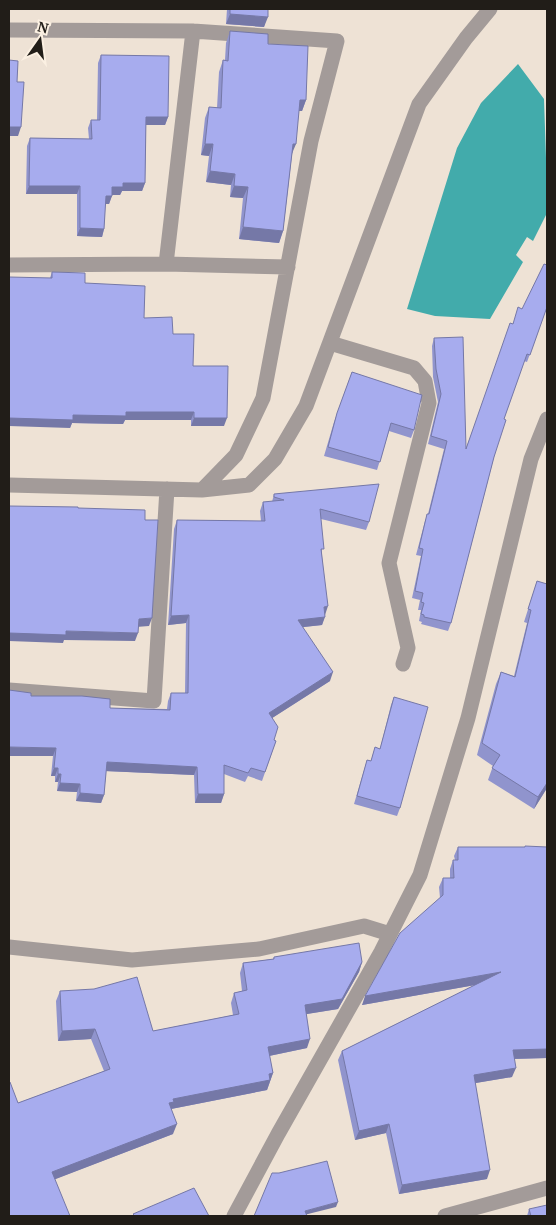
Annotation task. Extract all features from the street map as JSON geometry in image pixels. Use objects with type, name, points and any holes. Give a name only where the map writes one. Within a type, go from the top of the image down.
[{"type":"street","points":[[9,485],[202,490],[249,485],[275,459],[306,406],[419,104],[466,38],[490,9]]},
{"type":"street","points":[[9,30],[193,31],[337,41],[311,141],[263,398],[236,455],[202,490]]},
{"type":"street","points":[[166,264],[193,31]]},
{"type":"street","points":[[9,265],[166,264],[288,266]]},
{"type":"street","points":[[330,343],[414,368],[425,382],[429,403],[389,563],[408,648],[403,664]]},
{"type":"street","points":[[234,1216],[381,952],[420,875],[468,718],[531,459],[547,419]]},
{"type":"street","points":[[9,690],[154,701],[167,489]]},
{"type":"street","points":[[9,947],[132,960],[259,948],[364,926],[390,934]]},
{"type":"street","points":[[445,1216],[547,1188]]},
{"type":"water","points":[[518,64],[544,99],[547,213],[533,241],[527,237],[516,255],[523,262],[490,319],[435,316],[407,309],[457,148],[481,103]]},
{"type":"building","points":[[230,9],[268,9],[268,17],[230,14]]},
{"type":"building","points":[[230,31],[268,34],[268,44],[308,46],[306,100],[300,100],[296,144],[293,144],[283,231],[243,227],[248,187],[234,186],[235,174],[210,171],[213,144],[205,144],[209,107],[221,108],[223,60],[228,61]]},
{"type":"building","points":[[101,55],[169,56],[168,117],[146,117],[145,183],[123,183],[123,187],[112,187],[112,196],[106,196],[104,229],[80,228],[80,186],[29,186],[30,138],[92,139],[91,120],[100,120]]},
{"type":"building","points":[[9,60],[18,61],[17,82],[24,82],[21,127],[9,127]]},
{"type":"building","points":[[544,264],[547,265],[547,307],[530,355],[527,354],[504,419],[506,420],[494,457],[451,623],[424,617],[421,614],[424,603],[421,602],[423,593],[415,591],[423,549],[419,548],[447,441],[431,436],[441,394],[436,369],[434,338],[463,337],[466,449],[510,323],[513,324],[518,307],[522,309]]},
{"type":"building","points":[[52,272],[85,273],[85,283],[145,286],[144,318],[172,317],[173,334],[194,334],[193,366],[228,366],[227,418],[194,418],[194,412],[126,412],[126,416],[73,415],[73,420],[9,418],[9,277],[52,278]]},
{"type":"building","points":[[352,372],[422,395],[414,430],[391,423],[380,462],[328,447],[337,413]]},
{"type":"building","points":[[379,484],[369,522],[320,509],[324,549],[321,549],[328,606],[324,607],[325,617],[298,620],[333,672],[269,713],[278,727],[274,740],[276,741],[265,772],[251,768],[248,773],[224,765],[224,794],[198,794],[197,767],[107,762],[104,795],[80,793],[80,784],[60,783],[61,774],[58,774],[58,768],[54,768],[56,748],[9,747],[9,690],[31,693],[31,696],[82,696],[110,699],[110,708],[170,710],[171,693],[188,693],[189,615],[171,616],[177,520],[265,521],[263,502],[284,500],[274,497],[274,494]]},
{"type":"building","points":[[9,506],[145,510],[145,520],[158,520],[152,618],[139,619],[138,633],[66,631],[66,635],[9,633]]},
{"type":"building","points":[[537,581],[547,584],[547,783],[538,797],[492,768],[500,755],[482,743],[501,672],[515,677],[531,610],[528,609]]},
{"type":"building","points":[[394,697],[428,707],[400,808],[357,796],[367,760],[371,761],[375,747],[380,749]]},
{"type":"building","points":[[458,847],[547,847],[547,1049],[513,1050],[516,1068],[474,1075],[490,1170],[402,1185],[389,1124],[359,1131],[342,1051],[501,972],[365,996],[400,933],[443,895],[443,878],[454,878],[453,860],[458,860]]},
{"type":"building","points":[[359,943],[362,962],[342,999],[305,1005],[310,1039],[268,1047],[273,1073],[269,1074],[270,1080],[173,1099],[174,1102],[169,1103],[177,1124],[52,1172],[70,1216],[9,1216],[9,1083],[18,1103],[110,1069],[95,1029],[62,1031],[60,991],[94,989],[137,977],[153,1031],[239,1014],[234,993],[247,990],[243,963]]},
{"type":"building","points":[[327,1161],[338,1202],[305,1211],[307,1216],[254,1216],[272,1173]]},
{"type":"building","points":[[194,1188],[209,1216],[132,1216],[133,1214]]},
{"type":"building","points":[[547,1205],[547,1216],[531,1216],[529,1209]]}]
